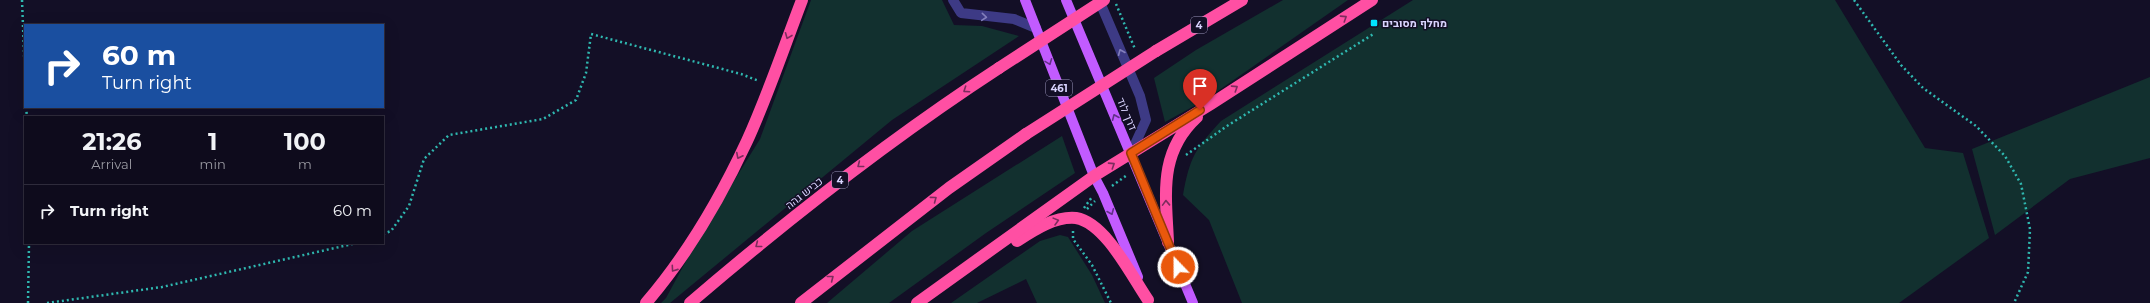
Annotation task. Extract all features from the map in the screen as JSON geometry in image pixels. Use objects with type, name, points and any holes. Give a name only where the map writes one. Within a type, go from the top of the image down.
[{"type":"highway","points":[[646,303],[672,273],[697,236],[747,141],[802,0]]},
{"type":"highway","name":"כביש גהה","points":[[690,303],[740,260],[871,156],[909,128],[1104,0]]},
{"type":"highway","name":"4","points":[[801,303],[943,193],[1026,134],[1156,51],[1242,0]]},
{"type":"highway","points":[[917,303],[1094,176],[1212,104],[1372,0]]},
{"type":"highway","points":[[1168,242],[1166,181],[1170,156],[1179,138],[1188,126],[1212,104]]},
{"type":"highway","points":[[930,303],[1038,227],[1058,220],[1076,218],[1089,222],[1110,242],[1148,301]]},
{"type":"main road","name":"461","points":[[1025,0],[1094,176],[1103,193],[1148,301]]},
{"type":"main road","name":"דרך לוד","points":[[1066,0],[1193,303]]},
{"type":"lane","points":[[953,0],[961,13],[1014,19],[1036,28]]},
{"type":"lane","points":[[1099,0],[1140,96],[1146,120],[1131,153]]},
{"type":"path","points":[[22,0],[24,53]]},
{"type":"path","points":[[1854,0],[1900,65],[1923,88],[1976,126],[2005,156],[2021,184],[2030,229],[2028,272],[2014,303]]},
{"type":"path","points":[[1168,168],[1227,126],[1375,33]]},
{"type":"path","points":[[384,234],[391,230],[409,206],[424,159],[449,136],[543,119],[576,100],[586,73],[591,34],[741,74],[769,84]]},
{"type":"path","points":[[1076,218],[1103,193],[1136,168]]},
{"type":"path","points":[[28,303],[29,244]]},
{"type":"path","points":[[47,303],[162,287],[354,244]]},
{"type":"green space","points":[[811,0],[942,0],[954,25],[982,26],[1019,36],[892,120],[670,303],[661,303],[666,298],[698,239],[760,139]]},
{"type":"green space","points":[[1283,0],[1348,0],[1205,100],[1165,122],[1154,78],[1196,50]]},
{"type":"green space","points":[[1413,0],[1835,0],[1925,148],[1963,153],[1989,238],[1899,303],[1242,303],[1209,220],[1183,195],[1188,171],[1195,154],[1205,139],[1221,121]]},
{"type":"green space","points":[[2150,77],[2150,158],[2070,179],[1995,235],[1972,149]]},
{"type":"green space","points":[[1062,136],[1075,173],[986,233],[889,303],[827,303],[912,231]]},
{"type":"green space","points":[[1060,235],[1068,237],[1092,275],[1105,303],[1037,303],[1026,279],[977,303],[951,303],[1040,241]]},
{"type":"place","name":"מחלף מסובים","points":[[1374,23]]},
{"type":"route","points":[[1178,267],[1131,153],[1200,110]]}]
